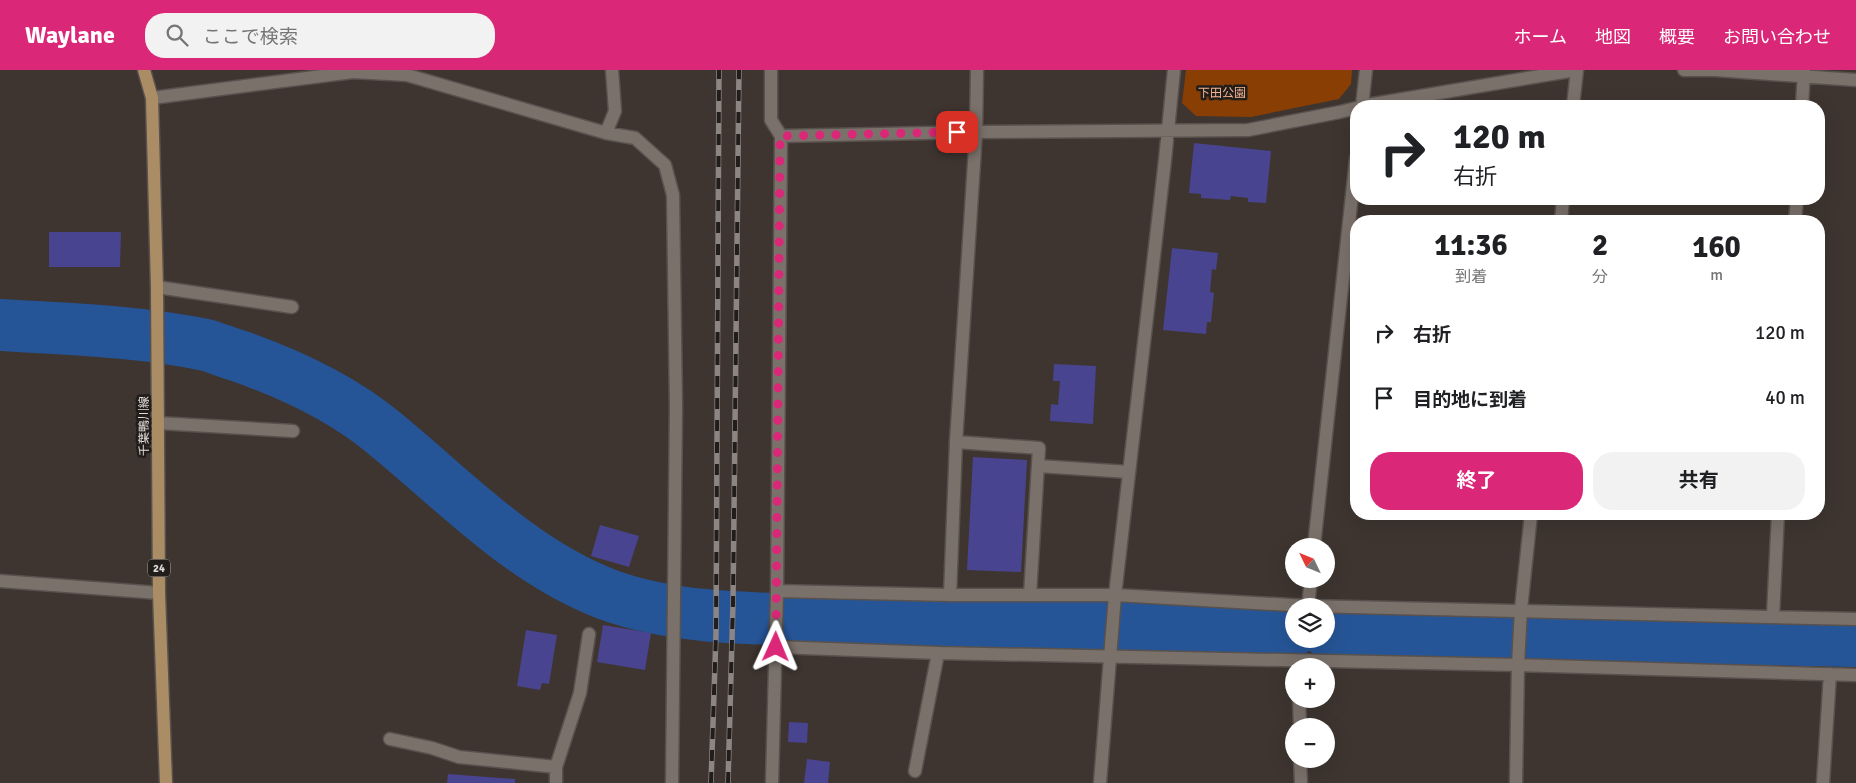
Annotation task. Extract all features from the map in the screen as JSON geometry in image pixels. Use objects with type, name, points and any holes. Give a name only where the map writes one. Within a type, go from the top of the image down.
[{"type":"main road","name":"千葉鴨川線","points":[[144,70],[152,98],[158,353],[159,593],[166,783]]},
{"type":"street","points":[[606,133],[615,111],[612,70]]},
{"type":"street","points":[[771,70],[771,120],[780,136],[778,591],[772,783]]},
{"type":"street","points":[[950,595],[956,442],[976,132],[977,70]]},
{"type":"street","points":[[1100,783],[1115,595],[1174,70]]},
{"type":"street","points":[[1363,100],[1366,70]]},
{"type":"street","points":[[1398,100],[1576,70],[1574,100]]},
{"type":"street","points":[[1684,70],[1804,73],[1856,80]]},
{"type":"street","points":[[152,98],[354,72],[407,75],[606,133],[635,138],[665,166],[673,195],[676,407],[672,783]]},
{"type":"street","points":[[1802,100],[1804,73]]},
{"type":"street","points":[[780,136],[1248,130],[1350,109]]},
{"type":"street","points":[[1315,538],[1351,205]]},
{"type":"street","points":[[157,287],[292,307]]},
{"type":"street","points":[[158,423],[293,431]]},
{"type":"street","points":[[956,442],[1039,448],[1030,595]]},
{"type":"street","points":[[1038,466],[1129,472]]},
{"type":"street","points":[[1516,783],[1521,609],[1530,520]]},
{"type":"street","points":[[1772,616],[1778,520]]},
{"type":"street","points":[[0,581],[159,593]]},
{"type":"street","points":[[778,591],[950,595],[1115,595],[1285,605]]},
{"type":"street","points":[[1335,606],[1521,609],[1856,619]]},
{"type":"street","points":[[556,783],[556,767],[580,693],[589,634]]},
{"type":"street","points":[[776,647],[938,654],[1110,657],[1285,664]]},
{"type":"street","points":[[915,771],[938,654]]},
{"type":"street","points":[[1335,664],[1518,665],[1856,675]]},
{"type":"street","points":[[1823,783],[1830,674]]},
{"type":"street","points":[[390,739],[432,748],[459,757],[556,767]]},
{"type":"street","points":[[1300,768],[1301,783]]},
{"type":"green space","name":"下田公園","points":[[1186,70],[1352,70],[1351,84],[1339,99],[1251,117],[1196,116],[1182,103]]},
{"type":"building","points":[[1194,143],[1271,151],[1266,203],[1248,202],[1248,198],[1231,196],[1230,200],[1201,198],[1201,194],[1189,193]]},
{"type":"building","points":[[49,232],[121,232],[120,267],[49,267]]},
{"type":"building","points":[[1172,248],[1218,253],[1216,270],[1212,269],[1210,292],[1214,293],[1211,322],[1207,322],[1206,334],[1163,330]]},
{"type":"building","points":[[1054,364],[1096,366],[1093,424],[1050,421],[1051,404],[1058,405],[1060,381],[1053,381]]},
{"type":"building","points":[[973,457],[1027,460],[1021,572],[967,570]]},
{"type":"building","points":[[600,525],[639,536],[629,567],[591,556]]},
{"type":"building","points":[[603,625],[651,633],[645,670],[597,662]]},
{"type":"building","points":[[526,630],[557,635],[549,684],[542,683],[540,690],[517,686]]},
{"type":"building","points":[[789,722],[808,723],[807,743],[788,742]]},
{"type":"building","points":[[807,759],[830,762],[828,783],[804,783]]},
{"type":"building","points":[[448,774],[515,779],[515,783],[447,783]]},
{"type":"waterway","points":[[0,325],[103,331],[181,340],[210,346],[296,379],[333,398],[368,420],[489,523],[545,563],[575,580],[606,594],[636,603],[667,610],[764,619],[1285,630]]},
{"type":"waterway","points":[[1335,631],[1856,641]]},
{"type":"railway","points":[[711,783],[716,634],[719,70]]},
{"type":"railway","points":[[728,783],[733,603],[739,70]]},
{"type":"route","points":[[776,647],[778,591],[780,136],[957,132]]}]
